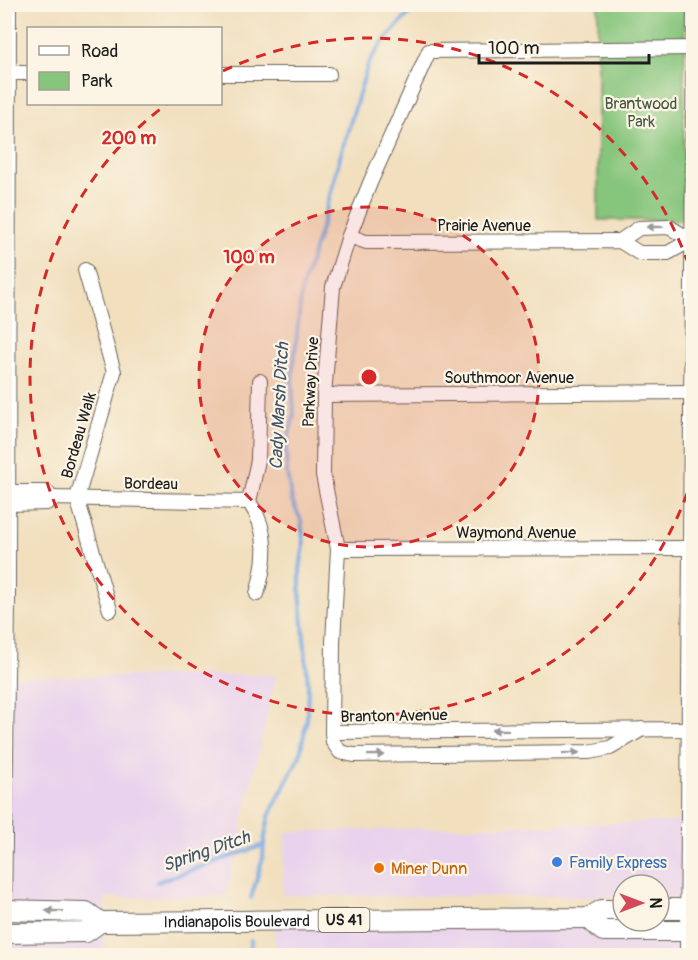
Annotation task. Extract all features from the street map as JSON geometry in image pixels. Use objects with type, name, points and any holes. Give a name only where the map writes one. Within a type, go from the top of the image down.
[{"type":"highway","points":[[671,909],[690,909]]},
{"type":"highway","name":"Indianapolis Boulevard","points":[[5,910],[86,912],[100,922]]},
{"type":"highway","name":"Indianapolis Boulevard","points":[[4,933],[86,932],[100,922],[588,918],[602,910],[611,910]]},
{"type":"highway","name":"Indianapolis Boulevard","points":[[588,918],[603,931],[690,931]]},
{"type":"street","points":[[4,915],[9,4]]},
{"type":"street","points":[[687,956],[690,931],[693,9]]},
{"type":"street","name":"Parkway Drive","points":[[332,732],[333,642],[338,549],[323,475],[324,395],[333,287],[349,236],[370,183],[429,51],[693,48]]},
{"type":"street","points":[[9,73],[27,73]]},
{"type":"street","points":[[222,74],[329,74]]},
{"type":"street","name":"Prairie Avenue","points":[[620,241],[639,228],[669,227],[692,240]]},
{"type":"street","name":"Prairie Avenue","points":[[349,236],[366,242],[620,241],[639,253],[669,253],[692,240]]},
{"type":"street","name":"Bordeau Walk","points":[[85,270],[114,372],[77,498],[110,610]]},
{"type":"street","points":[[257,594],[264,569],[262,527],[260,519],[249,502],[258,460],[260,381]]},
{"type":"street","name":"Southmoor Avenue","points":[[324,395],[692,392]]},
{"type":"street","name":"Bordeau","points":[[8,498],[46,492],[51,498],[249,502]]},
{"type":"street","name":"Waymond Avenue","points":[[338,549],[692,548]]},
{"type":"street","name":"Branton Avenue","points":[[642,729],[610,748],[589,753],[354,755],[340,752],[333,742],[332,732],[642,729],[691,729]]},
{"type":"shaded area","points":[[276,675],[226,896],[105,898],[104,955],[5,955],[4,677]]},
{"type":"shaded area","points":[[693,821],[693,896],[671,897],[671,873],[611,873],[611,897],[282,895],[286,832]]},
{"type":"shaded area","points":[[586,920],[611,923],[611,933],[671,933],[671,931],[685,933],[685,955],[275,955],[275,923]]},
{"type":"green space","name":"Brantwood Park","points":[[598,5],[685,5],[683,220],[598,220]]},
{"type":"waterway","name":"Cady Marsh Ditch","points":[[251,898],[263,857],[269,816],[300,755],[307,718],[308,684],[300,590],[300,567],[304,546],[301,520],[292,501],[287,473],[286,448],[294,415],[292,380],[302,287],[368,64],[382,43],[418,4]]},
{"type":"waterway","name":"Spring Ditch","points":[[157,882],[264,845]]},
{"type":"waterway","name":"Cady Marsh Ditch","points":[[249,956],[251,940]]},
{"type":"place","name":"Family Express","points":[[557,862]]},
{"type":"place","name":"Miner Dunn","points":[[379,868]]}]
